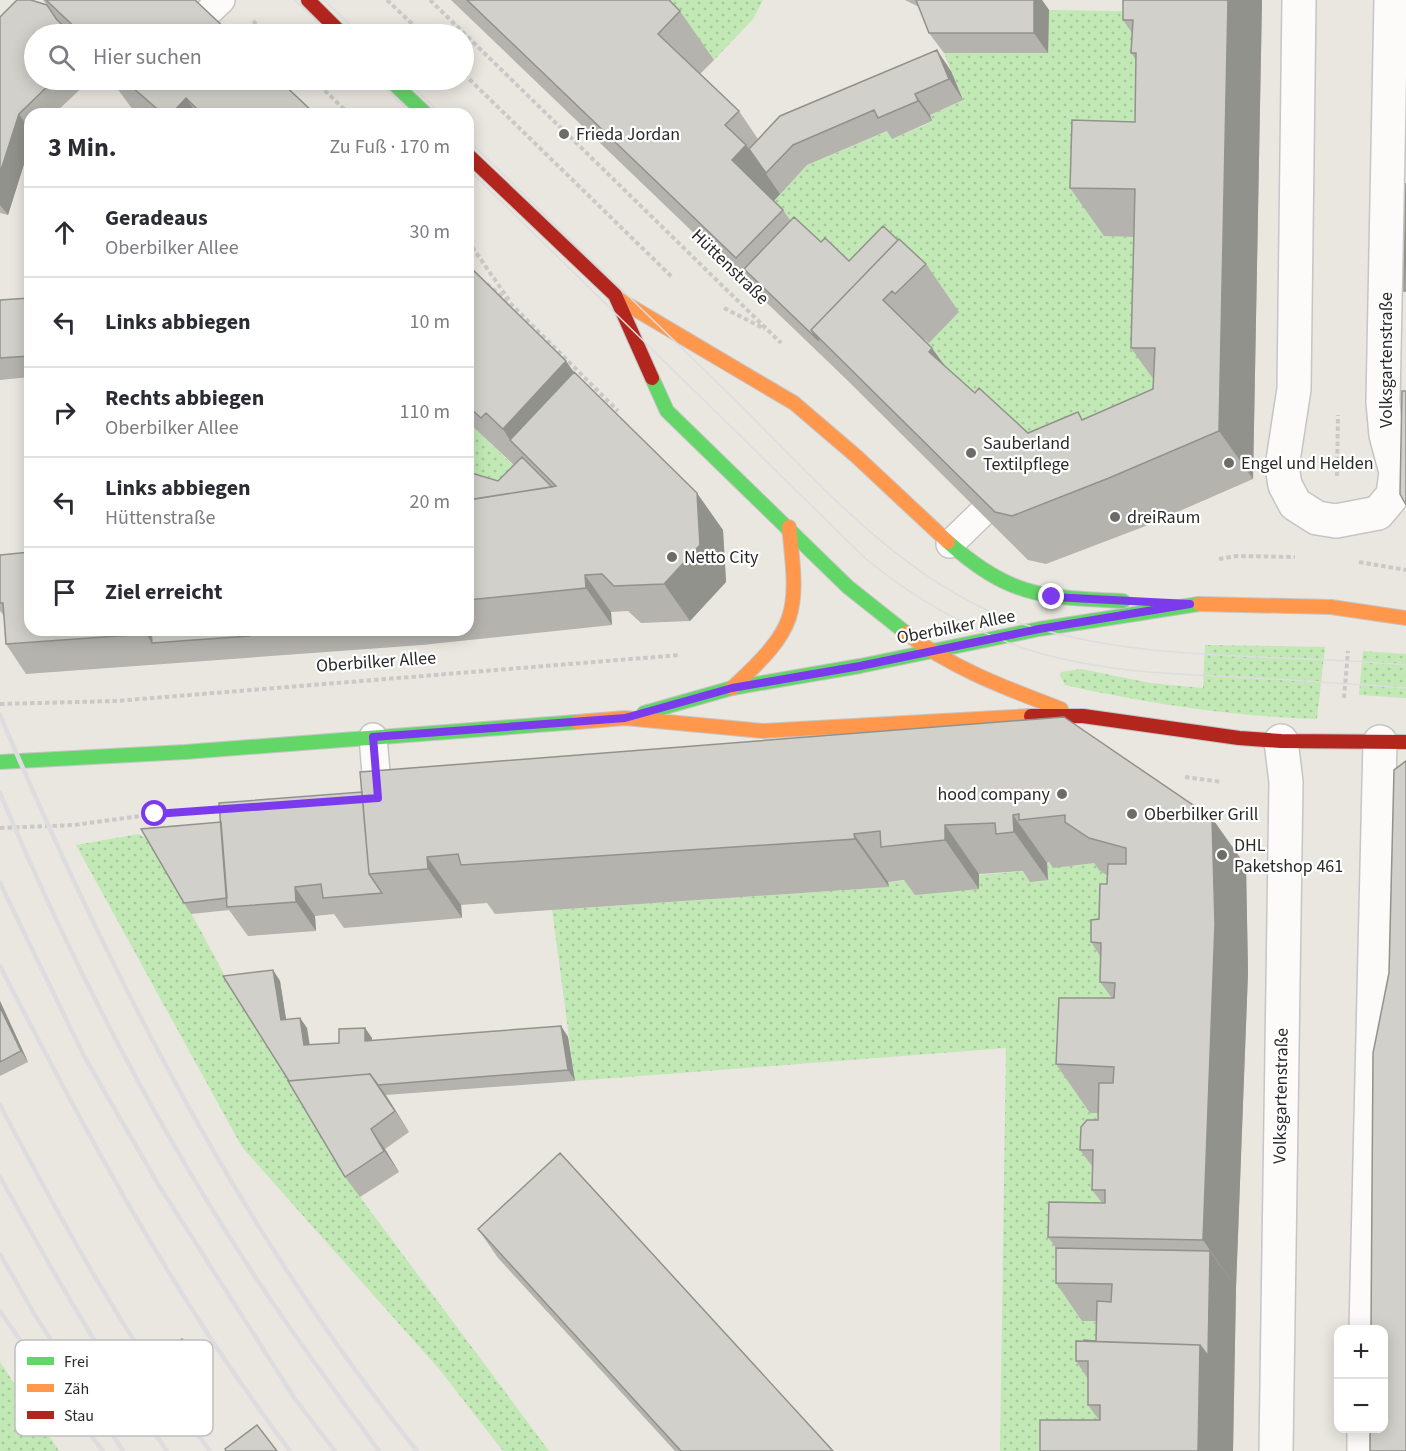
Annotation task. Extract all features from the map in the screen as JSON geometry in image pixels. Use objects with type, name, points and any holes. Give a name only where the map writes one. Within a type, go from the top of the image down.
[{"type":"main road","points":[[308,0],[332,24]]},
{"type":"main road","points":[[401,90],[420,108]]},
{"type":"main road","points":[[474,161],[618,299],[794,404],[856,456],[982,571],[1023,591],[1052,597],[1190,604]]},
{"type":"main road","points":[[618,299],[667,411],[848,586],[930,651],[1020,693],[1083,716]]},
{"type":"main road","points":[[732,688],[772,652],[789,627],[796,589],[789,528]]},
{"type":"main road","name":"Oberbilker Allee","points":[[625,718],[732,688],[1190,604],[1330,607],[1406,618]]},
{"type":"main road","name":"Oberbilker Allee","points":[[0,762],[173,753],[625,718],[763,730],[998,716],[1083,716],[1157,728],[1281,741],[1393,742]]},
{"type":"street","name":"Volksgartenstraße","points":[[1299,0],[1294,388],[1282,467],[1284,485],[1296,504],[1317,518],[1336,521],[1378,513],[1393,495],[1396,472],[1386,435],[1383,402],[1391,0]]},
{"type":"street","name":"Volksgartenstraße","points":[[1276,1451],[1286,782],[1281,741]]},
{"type":"street","points":[[1366,1325],[1393,742]]},
{"type":"street","points":[[1364,1433],[1364,1451]]},
{"type":"lane","points":[[200,20],[221,0]]},
{"type":"lane","points":[[950,544],[982,513]]},
{"type":"lane","points":[[373,737],[380,820]]},
{"type":"path","points":[[387,0],[412,24]]},
{"type":"path","name":"Hüttenstraße","points":[[430,0],[455,24]]},
{"type":"path","name":"Hüttenstraße","points":[[474,43],[769,330],[718,305]]},
{"type":"path","points":[[474,84],[679,284]]},
{"type":"path","points":[[324,90],[343,108]]},
{"type":"path","points":[[474,250],[511,304],[485,283]]},
{"type":"path","points":[[1368,563],[1406,570]]},
{"type":"path","points":[[1344,694],[1348,649]]},
{"type":"path","name":"Oberbilker Allee","points":[[0,704],[116,701],[690,654]]},
{"type":"path","points":[[0,828],[74,825],[155,814],[225,809]]},
{"type":"green space","points":[[654,0],[763,0],[753,19],[714,60]]},
{"type":"green space","points":[[1049,10],[1168,12],[1105,236],[1169,237],[1165,396],[1062,482],[917,349],[925,339],[929,342],[959,312],[875,298],[766,209],[807,165],[888,131],[892,139],[932,122],[930,115],[963,100],[944,53]]},
{"type":"green space","points":[[474,428],[514,466],[537,478],[474,487]]},
{"type":"green space","points":[[1205,645],[1325,647],[1317,719],[1222,712],[1128,698],[1065,685],[1060,676],[1061,672],[1081,669],[1150,683],[1203,688]]},
{"type":"green space","points":[[1363,651],[1406,654],[1406,698],[1359,695]]},
{"type":"green space","points":[[138,834],[149,840],[231,987],[360,1197],[549,1451],[503,1451],[440,1370],[242,1147],[76,845]]},
{"type":"green space","points":[[1047,863],[1098,863],[1122,886],[1148,1115],[1138,1321],[1121,1451],[1000,1451],[1006,1048],[575,1081],[552,910],[888,887],[888,882],[1029,871],[1048,880]]},
{"type":"green space","points":[[0,1362],[15,1385],[15,1436],[49,1436],[59,1451],[0,1451]]},
{"type":"building","points":[[17,0],[31,0],[47,5],[62,24],[24,24],[24,90],[44,90],[19,114],[0,173],[0,17]]},
{"type":"building","points":[[46,0],[195,0],[220,24],[71,24]]},
{"type":"building","points":[[467,0],[669,0],[680,11],[658,34],[739,111],[725,125],[746,145],[732,160],[783,210],[736,258]]},
{"type":"building","points":[[916,0],[1034,0],[1034,33],[929,33]]},
{"type":"building","points":[[1123,0],[1228,0],[1219,431],[1012,516],[995,512],[811,330],[899,239],[926,264],[895,294],[892,291],[883,300],[932,348],[929,352],[975,393],[979,388],[1028,433],[1078,412],[1082,420],[1153,389],[1155,348],[1131,348],[1135,189],[1070,188],[1072,120],[1135,122],[1136,53],[1131,53],[1133,20],[1123,20]]},
{"type":"building","points":[[937,50],[949,79],[915,94],[918,101],[878,118],[874,110],[793,145],[766,173],[749,149],[780,116]]},
{"type":"building","points":[[135,90],[290,90],[309,108],[196,108],[186,98],[177,108],[156,108]]},
{"type":"building","points":[[1406,183],[1406,291],[1404,291]]},
{"type":"building","points":[[794,217],[821,242],[825,238],[849,261],[883,226],[898,240],[811,330],[819,341],[744,269]]},
{"type":"building","points":[[474,271],[566,361],[503,429],[486,413],[481,418],[474,412]]},
{"type":"building","points":[[24,298],[24,356],[0,358],[0,300]]},
{"type":"building","points":[[574,372],[697,493],[700,545],[664,584],[614,586],[602,574],[585,575],[586,588],[474,599],[474,499],[556,486],[510,440]]},
{"type":"building","points":[[1402,391],[1406,391],[1406,505],[1400,494]]},
{"type":"building","points":[[522,457],[552,487],[474,499],[474,474],[498,481]]},
{"type":"building","points":[[24,553],[24,636],[118,636],[6,644],[3,603],[0,603],[0,555]]},
{"type":"building","points":[[151,636],[249,636],[152,643]]},
{"type":"building","points":[[1064,717],[1212,818],[1215,924],[1203,1240],[1048,1237],[1049,1202],[1105,1203],[1105,1190],[1092,1190],[1093,1150],[1080,1150],[1081,1127],[1087,1120],[1098,1120],[1099,1083],[1113,1083],[1114,1067],[1056,1064],[1059,998],[1114,998],[1115,983],[1100,982],[1101,943],[1091,942],[1091,920],[1099,919],[1100,884],[1107,884],[1108,864],[1126,864],[1126,848],[1089,838],[1065,822],[1065,815],[1019,820],[1019,814],[1013,815],[1014,832],[996,834],[995,823],[945,825],[945,840],[881,847],[880,831],[854,834],[855,839],[461,865],[458,854],[427,857],[428,869],[369,874],[360,772]]},
{"type":"building","points":[[1406,761],[1406,1451],[1370,1451],[1370,1433],[1388,1433],[1388,1325],[1371,1325],[1373,1053],[1389,973],[1394,770]]},
{"type":"building","points":[[362,792],[369,874],[382,893],[323,898],[321,884],[295,887],[296,902],[227,907],[219,803]]},
{"type":"building","points":[[221,822],[227,898],[184,903],[141,829]]},
{"type":"building","points":[[273,970],[281,1020],[300,1018],[304,1045],[339,1043],[339,1029],[365,1028],[365,1041],[561,1026],[568,1070],[378,1085],[370,1074],[289,1081],[223,976]]},
{"type":"building","points":[[0,1007],[21,1051],[0,1062]]},
{"type":"building","points":[[370,1074],[395,1111],[371,1129],[384,1151],[345,1177],[288,1081]]},
{"type":"building","points":[[560,1153],[833,1451],[681,1451],[478,1229]]},
{"type":"building","points":[[1056,1248],[1210,1251],[1208,1356],[1200,1345],[1084,1341],[1096,1341],[1097,1301],[1111,1302],[1112,1284],[1056,1283]]},
{"type":"building","points":[[1076,1341],[1200,1345],[1198,1451],[1040,1451],[1040,1420],[1100,1420],[1100,1405],[1088,1405],[1088,1361],[1076,1361]]},
{"type":"building","points":[[257,1425],[277,1451],[226,1451],[225,1449]]},
{"type":"tram line","points":[[295,0],[320,24]]},
{"type":"tram line","points":[[324,0],[349,24]]},
{"type":"tram line","points":[[387,90],[406,108]]},
{"type":"tram line","points":[[416,90],[435,108]]},
{"type":"tram line","points":[[474,146],[830,495],[904,559],[943,586],[985,609],[1029,626],[1075,638],[1121,646],[1216,655],[1406,665]]},
{"type":"tram line","points":[[474,175],[866,559],[903,587],[941,611],[1023,648],[1076,662],[1157,673],[1406,688]]},
{"type":"railway","points":[[0,715],[87,909],[183,1098],[292,1279],[353,1366],[417,1451]]},
{"type":"railway","points":[[0,793],[81,971],[173,1144],[257,1280],[379,1451]]},
{"type":"railway","points":[[0,883],[84,1056],[158,1184],[295,1399],[335,1451]]},
{"type":"railway","points":[[0,966],[134,1215],[212,1340]]},
{"type":"railway","points":[[0,1105],[98,1282],[134,1340]]},
{"type":"railway","points":[[0,1177],[94,1340]]},
{"type":"railway","points":[[0,1254],[51,1340]]},
{"type":"railway","points":[[0,1311],[20,1340]]},
{"type":"railway","points":[[213,1341],[290,1451]]},
{"type":"railway","points":[[91,1436],[103,1451]]},
{"type":"railway","points":[[113,1436],[123,1451]]},
{"type":"railway","points":[[157,1436],[167,1451]]},
{"type":"railway","points":[[199,1436],[210,1451]]},
{"type":"traffic: fast","points":[[401,90],[420,108]]},
{"type":"traffic: fast","points":[[652,378],[667,411],[848,587],[906,633]]},
{"type":"traffic: fast","points":[[948,542],[991,574],[1030,591],[1071,598],[1123,601]]},
{"type":"traffic: fast","points":[[644,713],[732,688],[860,666],[1039,629],[1199,604]]},
{"type":"traffic: fast","points":[[0,762],[185,752],[577,722]]},
{"type":"traffic: slow","points":[[618,299],[794,403],[856,456],[948,542]]},
{"type":"traffic: slow","points":[[732,688],[770,649],[782,633],[789,618],[794,581],[789,527]]},
{"type":"traffic: slow","points":[[1199,604],[1331,607],[1406,618]]},
{"type":"traffic: slow","points":[[906,633],[961,667],[1061,709]]},
{"type":"traffic: slow","points":[[577,722],[625,718],[763,731],[1031,716]]},
{"type":"traffic: jam","points":[[308,0],[332,24]]},
{"type":"traffic: jam","points":[[474,161],[615,295],[652,378]]},
{"type":"traffic: jam","points":[[1031,716],[1083,716],[1239,738],[1281,741],[1406,742]]},
{"type":"place","name":"Frieda Jordan","points":[[564,134]]},
{"type":"place","name":"Sauberland Textilpflege","points":[[971,453]]},
{"type":"place","name":"Engel und Helden","points":[[1229,463]]},
{"type":"place","name":"dreiRaum","points":[[1115,517]]},
{"type":"place","name":"Netto City","points":[[672,557]]},
{"type":"place","name":"hood company","points":[[1062,794]]},
{"type":"place","name":"Oberbilker Grill","points":[[1132,814]]},
{"type":"place","name":"DHL Paketshop 461","points":[[1222,855]]},
{"type":"route","points":[[155,814],[378,798],[373,737],[625,718],[732,688],[860,666],[1039,629],[1190,604],[1052,597]]}]
